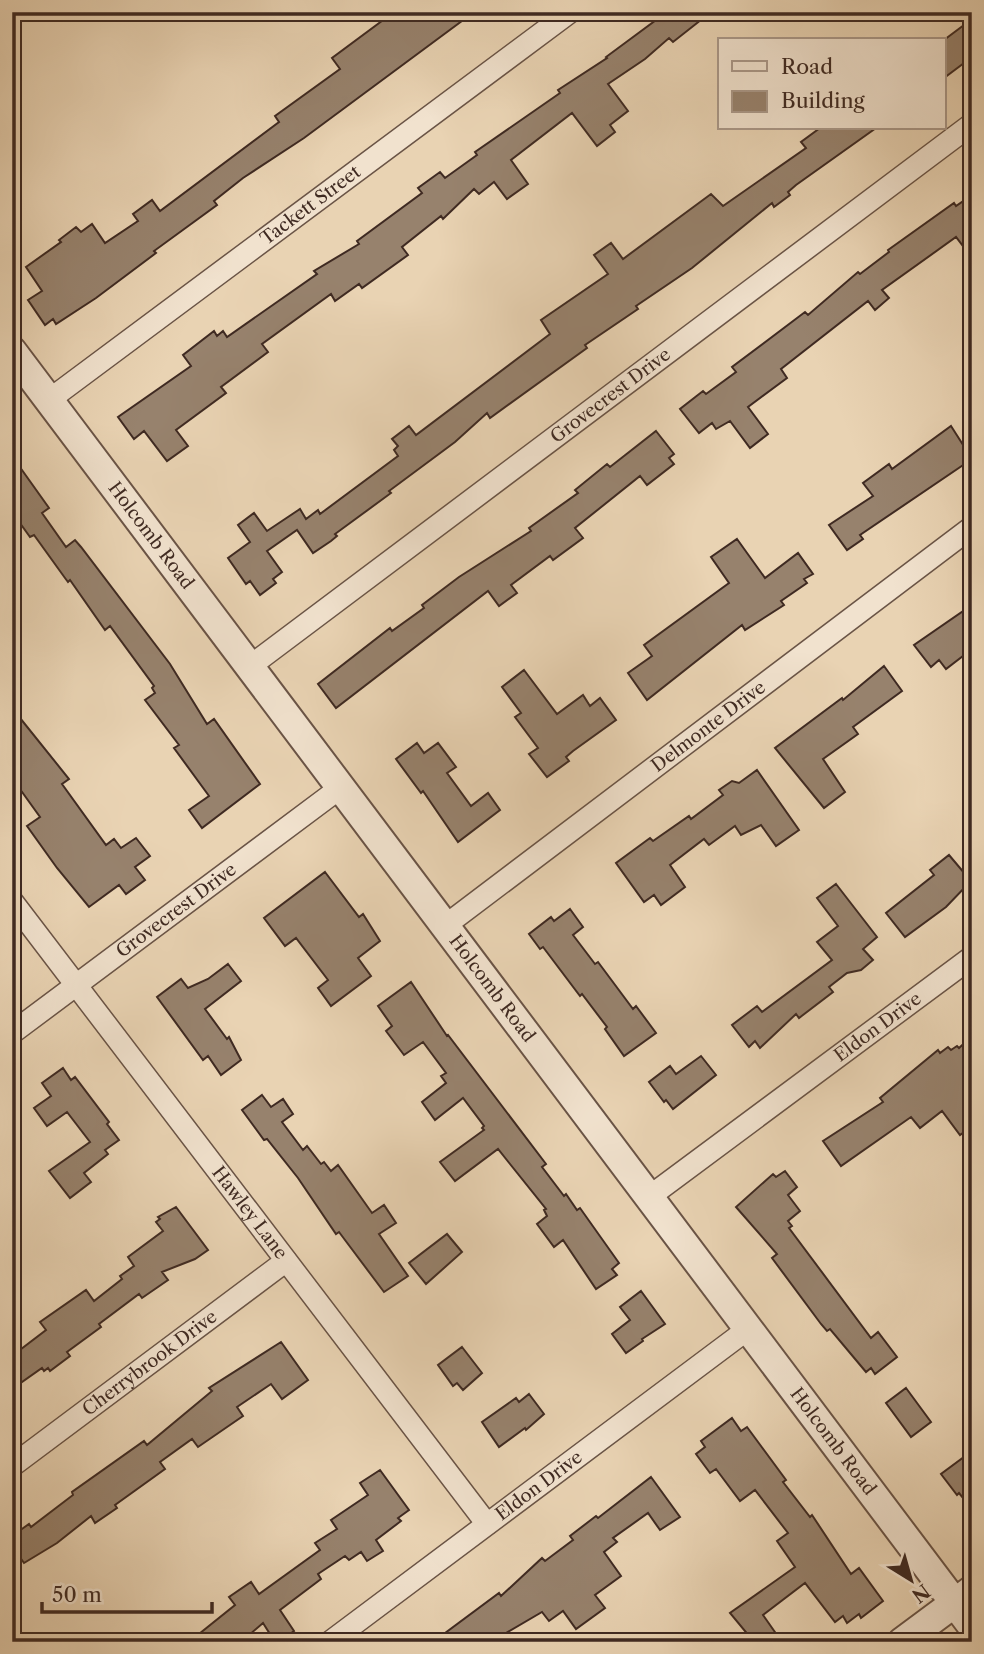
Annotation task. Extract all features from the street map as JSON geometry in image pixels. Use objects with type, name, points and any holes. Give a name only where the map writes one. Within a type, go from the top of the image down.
[{"type":"street","name":"Tackett Street","points":[[49,400],[570,12]]},
{"type":"street","name":"Grovecrest Drive","points":[[249,667],[972,124]]},
{"type":"street","name":"Holcomb Road","points":[[12,351],[748,1329],[963,1597],[972,1626]]},
{"type":"street","name":"Delmonte Drive","points":[[446,925],[972,527]]},
{"type":"street","name":"Grovecrest Drive","points":[[12,1033],[340,788]]},
{"type":"street","name":"Hawley Lane","points":[[12,901],[487,1524]]},
{"type":"street","name":"Eldon Drive","points":[[649,1197],[972,957]]},
{"type":"street","name":"Cherrybrook Drive","points":[[12,1465],[286,1261]]},
{"type":"street","name":"Eldon Drive","points":[[330,1642],[748,1329]]},
{"type":"street","points":[[902,1642],[963,1597]]},
{"type":"building","points":[[394,12],[474,12],[304,138],[243,178],[214,201],[217,205],[96,298],[56,324],[53,319],[45,325],[28,300],[42,291],[26,267],[61,242],[59,240],[76,227],[81,232],[92,224],[105,243],[138,221],[133,214],[152,200],[160,211],[279,122],[275,116],[340,69],[332,58]]},
{"type":"building","points":[[650,12],[711,12],[673,42],[669,38],[645,59],[608,84],[628,111],[610,125],[615,132],[597,146],[572,113],[511,160],[528,184],[507,199],[494,182],[479,194],[474,189],[443,219],[441,216],[402,247],[408,255],[362,288],[359,284],[335,301],[331,294],[262,344],[268,352],[221,387],[226,393],[176,430],[188,446],[167,461],[144,431],[134,439],[118,417],[191,366],[183,355],[214,331],[217,336],[223,331],[227,337],[317,274],[314,271],[359,244],[357,241],[422,193],[418,188],[440,172],[445,178],[477,155],[475,152],[560,93],[558,90],[607,58],[656,20]]},
{"type":"building","points":[[972,19],[972,57],[946,76],[946,38]]},
{"type":"building","points":[[817,130],[873,130],[796,185],[788,192],[790,195],[774,207],[772,203],[692,268],[636,306],[638,309],[585,345],[587,348],[490,418],[487,413],[455,442],[389,491],[391,493],[335,534],[337,536],[331,541],[313,553],[297,530],[267,551],[282,572],[273,579],[276,583],[260,595],[250,581],[246,584],[228,558],[250,542],[238,525],[254,513],[267,531],[300,509],[306,519],[318,510],[320,514],[398,456],[394,450],[398,446],[392,439],[409,426],[416,435],[550,334],[541,320],[608,274],[594,255],[611,243],[623,259],[711,194],[723,206],[806,148],[801,142]]},
{"type":"building","points":[[972,195],[972,258],[956,237],[882,290],[889,298],[875,310],[868,301],[781,369],[787,378],[748,407],[768,434],[750,448],[730,421],[716,429],[712,423],[699,433],[680,409],[703,391],[706,394],[736,372],[732,367],[805,312],[808,315],[858,272],[860,274],[889,252],[888,250],[954,203],[956,206]]},
{"type":"building","points":[[951,426],[972,459],[860,535],[863,539],[847,550],[829,525],[873,496],[863,483],[889,464],[892,469]]},
{"type":"building","points":[[656,431],[674,454],[669,458],[674,464],[647,485],[640,476],[575,528],[583,538],[553,560],[550,556],[511,585],[517,593],[499,606],[488,591],[336,708],[318,684],[390,628],[392,631],[424,608],[422,605],[459,577],[531,531],[529,528],[578,493],[575,490],[607,464],[610,467]]},
{"type":"building","points":[[12,456],[49,508],[42,513],[66,547],[75,540],[81,547],[170,664],[207,724],[214,719],[260,784],[202,828],[189,810],[209,796],[174,748],[179,745],[145,700],[155,693],[152,688],[154,686],[110,626],[105,630],[70,580],[68,582],[34,535],[30,537],[12,512]]},
{"type":"building","points":[[737,539],[765,578],[798,553],[813,574],[804,579],[807,583],[781,601],[784,605],[745,630],[742,625],[647,700],[628,673],[652,656],[644,645],[729,583],[711,557]]},
{"type":"building","points":[[972,605],[972,649],[946,669],[939,660],[931,667],[914,645]]},
{"type":"building","points":[[884,666],[902,691],[853,727],[858,734],[823,759],[845,792],[824,808],[775,748],[842,698],[843,700]]},
{"type":"building","points":[[524,670],[557,714],[583,695],[590,706],[600,698],[616,720],[573,751],[566,757],[569,761],[547,777],[529,754],[538,748],[515,717],[521,713],[502,687]]},
{"type":"building","points":[[12,708],[69,779],[62,784],[106,845],[114,839],[121,848],[136,838],[150,856],[135,867],[145,880],[126,894],[119,885],[89,907],[27,826],[40,817],[12,778]]},
{"type":"building","points":[[417,743],[424,753],[438,743],[456,767],[447,773],[471,806],[488,793],[500,810],[458,842],[423,791],[421,793],[396,759]]},
{"type":"building","points":[[757,770],[799,830],[776,846],[761,825],[741,835],[735,826],[709,845],[704,839],[670,865],[685,887],[661,905],[654,895],[644,902],[616,863],[650,838],[653,841],[689,816],[691,819],[723,795],[719,790],[732,781],[739,783]]},
{"type":"building","points":[[949,855],[971,881],[946,907],[905,937],[886,913],[934,875],[930,870]]},
{"type":"building","points":[[325,872],[359,917],[363,914],[380,941],[358,958],[371,976],[331,1006],[318,988],[328,980],[296,938],[285,946],[264,918]]},
{"type":"building","points":[[836,884],[877,937],[863,949],[873,960],[861,970],[847,973],[829,987],[833,992],[799,1018],[796,1014],[760,1048],[755,1041],[749,1047],[732,1025],[757,1006],[762,1012],[832,960],[817,942],[838,926],[817,898]]},
{"type":"building","points":[[570,909],[583,927],[573,935],[595,964],[598,962],[633,1009],[636,1006],[656,1033],[624,1056],[605,1029],[607,1027],[582,994],[580,996],[543,947],[540,949],[529,934],[551,917],[554,921]]},
{"type":"building","points":[[228,964],[241,981],[205,1009],[227,1039],[229,1037],[241,1060],[221,1075],[208,1056],[203,1060],[157,997],[181,979],[188,988],[208,979]]},
{"type":"building","points":[[411,982],[447,1036],[546,1164],[542,1167],[564,1196],[566,1194],[577,1210],[580,1208],[619,1263],[612,1269],[617,1275],[596,1289],[563,1240],[554,1247],[537,1224],[547,1216],[544,1210],[546,1209],[498,1149],[455,1181],[440,1162],[484,1130],[484,1126],[463,1098],[435,1120],[422,1102],[446,1083],[441,1076],[446,1073],[423,1042],[404,1055],[386,1031],[392,1026],[378,1006]]},
{"type":"building","points":[[972,1036],[972,1126],[960,1135],[942,1111],[920,1128],[911,1117],[841,1166],[823,1141],[883,1102],[880,1098],[938,1050],[940,1053],[948,1047],[951,1050],[957,1046],[959,1048]]},
{"type":"building","points":[[701,1056],[716,1075],[673,1109],[649,1082],[670,1066],[676,1074]]},
{"type":"building","points":[[63,1068],[71,1080],[75,1077],[109,1122],[107,1124],[119,1140],[105,1150],[108,1154],[84,1173],[91,1182],[70,1198],[49,1171],[90,1142],[67,1112],[47,1126],[34,1108],[51,1096],[42,1083]]},
{"type":"building","points":[[262,1095],[271,1107],[283,1099],[293,1114],[282,1122],[303,1150],[307,1146],[321,1164],[324,1162],[331,1171],[338,1165],[372,1213],[384,1205],[396,1223],[379,1234],[408,1276],[384,1292],[339,1232],[336,1234],[298,1178],[242,1110]]},
{"type":"building","points":[[785,1171],[797,1187],[788,1195],[800,1211],[788,1221],[792,1226],[789,1228],[871,1338],[878,1332],[897,1357],[875,1374],[871,1368],[866,1372],[830,1329],[827,1331],[821,1324],[772,1258],[777,1254],[736,1207],[773,1174],[776,1177]]},
{"type":"building","points":[[176,1207],[208,1250],[195,1259],[162,1272],[168,1280],[142,1298],[139,1294],[99,1324],[101,1327],[67,1352],[70,1356],[50,1371],[48,1368],[44,1371],[42,1368],[12,1389],[12,1356],[46,1330],[40,1322],[86,1290],[94,1301],[122,1279],[120,1276],[134,1266],[128,1257],[163,1231],[156,1222],[160,1219],[158,1217]]},
{"type":"building","points":[[447,1234],[462,1252],[426,1284],[409,1263]]},
{"type":"building","points":[[641,1291],[665,1324],[626,1353],[612,1334],[630,1320],[620,1307]]},
{"type":"building","points":[[281,1342],[308,1380],[282,1399],[271,1384],[237,1407],[243,1416],[198,1447],[192,1439],[160,1462],[165,1469],[115,1505],[117,1508],[95,1523],[91,1516],[57,1543],[24,1563],[12,1546],[12,1536],[29,1524],[31,1527],[73,1495],[72,1492],[144,1441],[147,1445],[212,1391],[209,1388]]},
{"type":"building","points":[[462,1347],[482,1373],[463,1390],[457,1383],[453,1386],[438,1365]]},
{"type":"building","points":[[906,1388],[931,1422],[911,1437],[886,1403]]},
{"type":"building","points":[[529,1394],[544,1414],[526,1430],[525,1428],[499,1447],[482,1422],[516,1398],[519,1402]]},
{"type":"building","points":[[732,1418],[741,1431],[747,1427],[786,1480],[783,1482],[810,1517],[812,1515],[851,1574],[859,1568],[883,1601],[861,1618],[859,1614],[847,1623],[843,1616],[835,1622],[805,1583],[763,1615],[777,1635],[768,1642],[754,1642],[730,1613],[795,1567],[777,1541],[788,1533],[755,1490],[740,1501],[716,1469],[710,1473],[696,1454],[705,1447],[701,1441]]},
{"type":"building","points":[[972,1451],[972,1509],[941,1474]]},
{"type":"building","points":[[380,1470],[409,1510],[398,1518],[401,1521],[376,1540],[383,1551],[367,1561],[361,1552],[349,1560],[345,1556],[318,1574],[321,1579],[280,1610],[294,1631],[279,1642],[275,1642],[263,1623],[241,1642],[189,1642],[235,1605],[229,1597],[251,1582],[259,1594],[320,1550],[315,1543],[337,1529],[331,1520],[368,1495],[360,1483]]},
{"type":"building","points":[[651,1477],[680,1517],[660,1530],[648,1513],[613,1538],[617,1542],[604,1552],[621,1576],[595,1595],[605,1608],[576,1629],[563,1611],[549,1621],[542,1612],[506,1633],[513,1642],[433,1642],[499,1593],[501,1596],[542,1558],[545,1561],[573,1540],[570,1536]]}]
